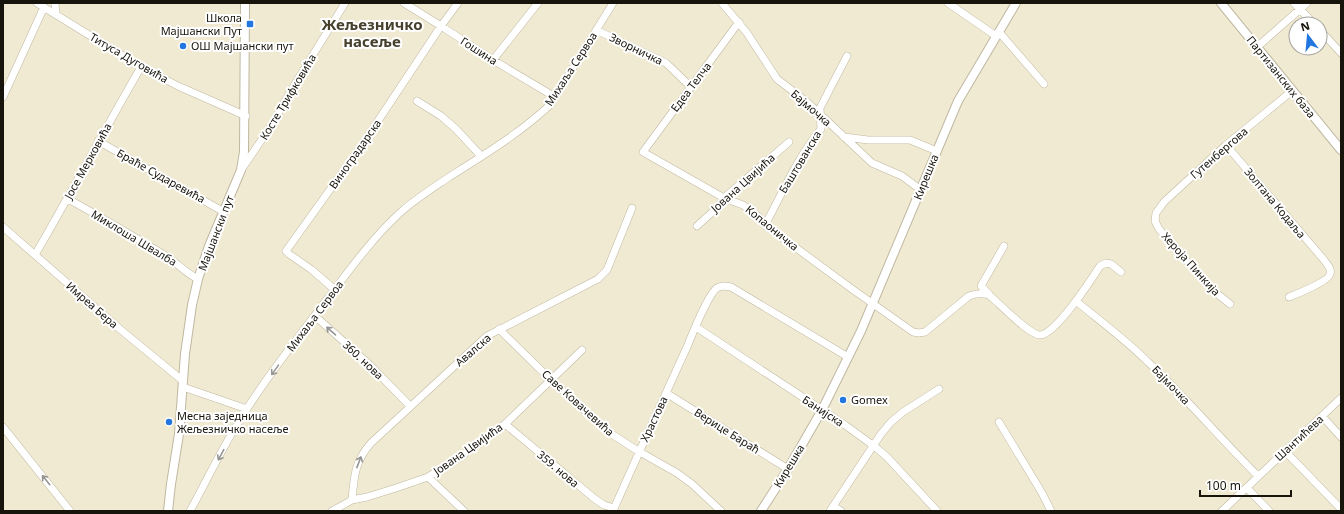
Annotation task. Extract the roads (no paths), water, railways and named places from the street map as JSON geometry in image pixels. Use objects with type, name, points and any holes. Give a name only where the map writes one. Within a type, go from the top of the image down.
[{"type":"street","name":"Титуса Дуговића","points":[[37,3],[141,67],[178,86],[246,116]]},
{"type":"street","points":[[55,3],[56,14]]},
{"type":"street","name":"Мајшански пут","points":[[168,511],[180,434],[188,330],[198,279],[209,246],[241,170],[244,152],[246,116],[245,3]]},
{"type":"street","name":"Косте Трифковића","points":[[241,170],[271,126],[295,84],[346,3]]},
{"type":"street","name":"Гошина","points":[[404,3],[493,60],[555,97]]},
{"type":"street","name":"Виноградарска","points":[[335,290],[312,270],[286,251],[362,145],[441,26],[458,3]]},
{"type":"street","points":[[493,60],[538,3]]},
{"type":"street","name":"Михаља Сервоа","points":[[190,511],[247,409],[286,354],[366,250],[402,211],[425,193],[539,115],[550,105],[613,3]]},
{"type":"street","name":"Бајмочка","points":[[722,3],[754,42],[769,69],[777,79],[807,102],[872,163],[902,176],[921,190]]},
{"type":"street","points":[[948,3],[997,34],[1044,84]]},
{"type":"street","name":"Кирешка","points":[[761,511],[788,469],[822,410],[874,303],[958,101],[1016,3]]},
{"type":"street","name":"Партизанских база","points":[[1221,3],[1341,150]]},
{"type":"street","points":[[1294,3],[1307,16]]},
{"type":"street","points":[[1257,47],[1307,3]]},
{"type":"street","points":[[3,97],[44,7]]},
{"type":"street","name":"Едеа Телча","points":[[643,152],[739,22]]},
{"type":"street","name":"Зворничка","points":[[596,30],[666,64],[692,87]]},
{"type":"street","points":[[1328,39],[1341,53]]},
{"type":"street","name":"Баштованска","points":[[765,225],[790,174],[821,129],[819,114],[820,108],[847,56]]},
{"type":"street","name":"Јосе Мерковића","points":[[35,255],[68,199],[98,141],[141,67]]},
{"type":"street","name":"Гутенбергова","points":[[1155,221],[1156,214],[1164,202],[1226,145],[1292,90]]},
{"type":"street","points":[[417,101],[441,116],[456,129],[481,156]]},
{"type":"street","points":[[844,137],[868,140],[910,140],[937,151]]},
{"type":"street","name":"Браће Сударевића","points":[[98,141],[224,212]]},
{"type":"street","name":"Јована Цвијића","points":[[696,226],[719,206],[724,198],[789,142]]},
{"type":"street","name":"Золтана Кодаља","points":[[1226,145],[1324,260],[1330,270],[1331,274],[1329,277],[1290,297]]},
{"type":"street","name":"Копаоничка","points":[[643,152],[724,198],[743,205],[759,217],[765,225],[874,303]]},
{"type":"street","name":"Миклоша Швалба","points":[[68,199],[165,256],[198,279]]},
{"type":"street","name":"Авалска","points":[[352,500],[357,465],[362,453],[371,443],[472,348],[487,336],[598,279],[607,270],[632,208]]},
{"type":"street","name":"Хероја Пинкија","points":[[1155,221],[1159,229],[1211,289],[1230,304]]},
{"type":"street","name":"Имреа Бера","points":[[3,227],[183,384]]},
{"type":"street","points":[[975,294],[1004,246]]},
{"type":"street","points":[[981,286],[1029,331],[1040,335],[1047,333],[1076,301],[1100,266],[1106,263],[1111,264],[1121,272]]},
{"type":"street","points":[[696,327],[712,293],[717,287],[724,285],[731,287],[848,357]]},
{"type":"street","points":[[874,303],[913,332],[919,333],[928,329],[969,296],[975,294],[989,295]]},
{"type":"street","name":"Бајмочка","points":[[1076,301],[1147,360],[1258,476]]},
{"type":"street","name":"360. нова","points":[[315,316],[370,365],[410,406]]},
{"type":"street","name":"Храстова","points":[[613,510],[638,451],[696,327]]},
{"type":"street","name":"Банијска","points":[[696,327],[874,446],[887,457],[937,511]]},
{"type":"street","name":"Саве Ковачевића","points":[[499,329],[601,426],[638,451],[677,473],[692,484],[721,511]]},
{"type":"street","name":"Јована Цвијића","points":[[332,511],[352,500],[367,497],[428,477],[460,457],[505,424],[582,350]]},
{"type":"street","points":[[183,384],[247,409]]},
{"type":"street","points":[[841,511],[832,509],[881,434],[891,422],[903,412],[939,389]]},
{"type":"street","name":"Верице Бараћ","points":[[666,393],[788,469]]},
{"type":"street","name":"Шантићева","points":[[1222,511],[1341,398]]},
{"type":"street","points":[[1322,416],[1341,437]]},
{"type":"street","points":[[999,422],[1042,493],[1051,511]]},
{"type":"street","name":"359. нова","points":[[505,424],[595,499],[613,510]]},
{"type":"street","points":[[3,427],[70,511]]},
{"type":"street","points":[[1285,451],[1341,509]]},
{"type":"street","points":[[428,477],[464,511]]},
{"type":"street","points":[[1246,488],[1269,511]]},
{"type":"place","name":"Школа Мајшански Пут","points":[[250,24]]},
{"type":"place","name":"ОШ Мајшански пут","points":[[183,46]]},
{"type":"place","name":"Gomex","points":[[843,400]]},
{"type":"place","name":"Месна заједница Жељезничко насеље","points":[[169,422]]},
{"type":"district","name":"Жељезничко насеље","points":[[372,34]]}]
